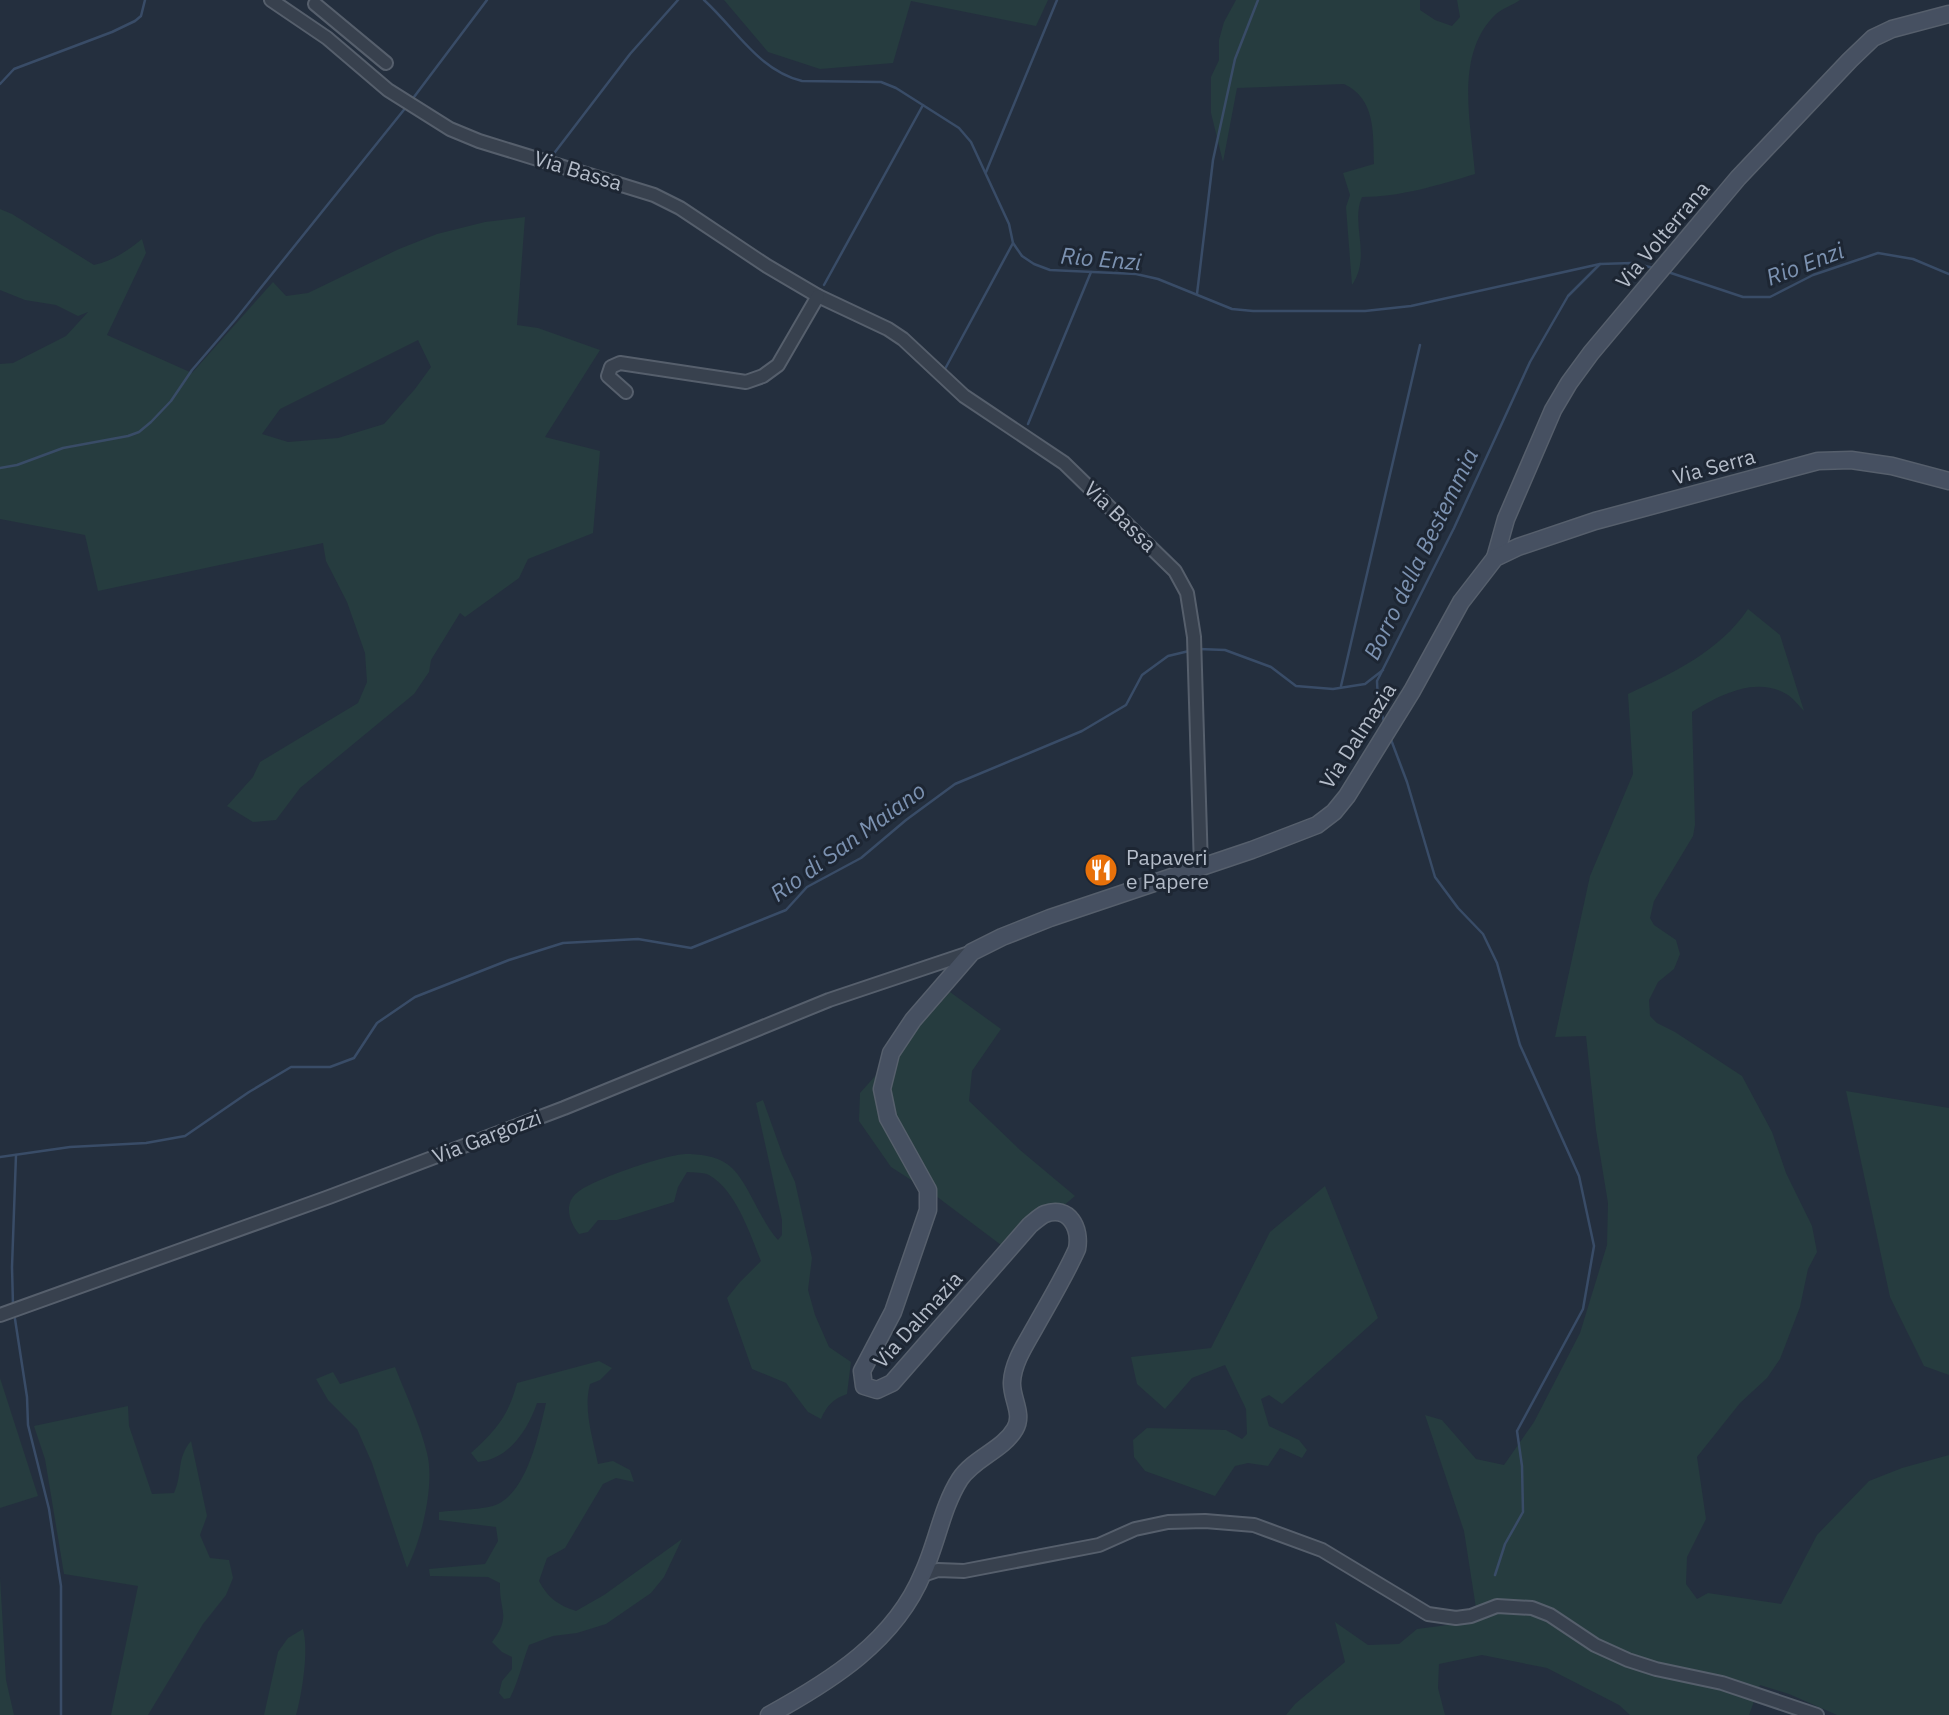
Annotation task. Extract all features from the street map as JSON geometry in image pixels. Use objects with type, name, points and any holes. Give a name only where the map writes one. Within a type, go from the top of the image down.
[{"type":"main road","name":"Via Volterrana","points":[[1495,558],[1506,519],[1553,410],[1591,353],[1755,158],[1873,38],[1892,29],[1949,14]]},
{"type":"main road","name":"Via Serra","points":[[1495,558],[1518,547],[1595,521],[1818,461],[1852,460],[1892,466],[1949,481]]},
{"type":"main road","name":"Via Dalmazia","points":[[769,1715],[816,1689],[870,1647],[897,1620],[923,1575],[950,1500],[961,1479],[973,1465],[1006,1440],[1016,1428],[1018,1415],[1012,1383],[1017,1359],[1074,1257],[1079,1239],[1076,1224],[1069,1218],[1062,1214],[1045,1214],[1030,1225],[892,1383],[877,1390],[864,1386],[862,1371],[893,1312],[928,1210],[928,1190],[888,1118],[882,1089],[891,1053],[913,1020],[972,952],[1050,918],[1317,825],[1334,812],[1392,725],[1461,602],[1495,558]]},
{"type":"street","name":"Via Bassa","points":[[271,0],[300,18],[409,104],[450,130],[654,195],[680,208],[767,266],[818,296],[888,329],[903,339],[964,396],[1064,463],[1175,571],[1187,593],[1194,637],[1201,867]]},
{"type":"street","points":[[315,4],[386,63]]},
{"type":"street","points":[[338,48],[350,34]]},
{"type":"street","points":[[626,392],[608,376],[611,367],[620,363],[747,382],[763,376],[778,365],[818,296]]},
{"type":"street","name":"Via Gargozzi","points":[[0,1315],[538,1118],[829,1000],[972,952]]},
{"type":"street","points":[[923,1575],[938,1570],[964,1571],[1099,1545],[1135,1529],[1168,1522],[1205,1521],[1254,1525],[1322,1550],[1428,1614],[1439,1617],[1471,1616],[1497,1606],[1532,1608],[1550,1615],[1595,1645],[1628,1660],[1656,1670],[1722,1683],[1817,1715]]},
{"type":"green space","points":[[724,0],[1048,0],[1036,26],[911,1],[893,63],[820,69],[768,52]]},
{"type":"green space","points":[[1236,0],[1420,0],[1420,10],[1435,20],[1452,26],[1460,17],[1457,0],[1520,0],[1496,14],[1483,30],[1474,49],[1468,90],[1475,174],[1405,193],[1362,197],[1358,218],[1360,263],[1352,285],[1346,207],[1350,195],[1343,173],[1374,164],[1373,129],[1367,108],[1362,98],[1344,84],[1237,88],[1223,162],[1211,113],[1211,77],[1219,60],[1219,40],[1224,22]]},
{"type":"green space","points":[[0,209],[94,265],[120,255],[142,239],[146,253],[107,335],[192,373],[273,282],[286,296],[308,293],[399,249],[437,234],[485,222],[525,217],[517,325],[538,328],[600,350],[545,437],[600,451],[593,533],[528,559],[519,578],[465,617],[460,613],[431,660],[429,672],[414,694],[300,788],[276,820],[253,822],[227,806],[253,777],[260,762],[358,703],[367,682],[365,653],[347,602],[326,561],[323,543],[98,591],[85,535],[0,519],[0,364],[13,363],[66,336],[88,312],[78,316],[56,305],[25,300],[0,290]],"holes":[[[418,340],[431,367],[384,424],[338,438],[288,442],[262,434],[280,409]]]},
{"type":"green space","points":[[1748,609],[1780,635],[1804,711],[1788,695],[1776,689],[1751,687],[1714,699],[1692,712],[1693,836],[1654,901],[1650,918],[1654,925],[1676,940],[1680,954],[1674,969],[1658,982],[1649,1000],[1650,1016],[1742,1076],[1772,1132],[1786,1173],[1812,1226],[1817,1252],[1808,1269],[1800,1307],[1780,1359],[1767,1378],[1740,1403],[1697,1457],[1706,1519],[1687,1557],[1686,1584],[1697,1599],[1708,1593],[1781,1604],[1817,1535],[1869,1481],[1902,1468],[1949,1455],[1949,1715],[1837,1715],[1789,1694],[1760,1685],[1749,1715],[1630,1715],[1619,1705],[1547,1668],[1482,1655],[1439,1664],[1438,1688],[1445,1715],[1286,1715],[1295,1704],[1345,1662],[1335,1622],[1368,1645],[1399,1644],[1417,1629],[1478,1621],[1464,1531],[1425,1415],[1442,1420],[1476,1459],[1504,1465],[1534,1422],[1580,1333],[1607,1245],[1608,1203],[1596,1130],[1586,1036],[1555,1037],[1590,876],[1633,774],[1628,694],[1678,669],[1710,649],[1737,624]]},
{"type":"green space","points":[[950,992],[1001,1029],[972,1071],[969,1101],[1020,1150],[1075,1196],[1013,1254],[936,1196],[891,1167],[859,1121],[860,1093]]},
{"type":"green space","points":[[1846,1091],[1949,1108],[1949,1375],[1924,1366],[1890,1297]]},
{"type":"green space","points":[[763,1100],[795,1182],[812,1258],[808,1290],[815,1315],[829,1347],[851,1362],[847,1394],[831,1403],[821,1419],[808,1412],[786,1383],[752,1369],[727,1298],[761,1261],[741,1214],[719,1182],[707,1174],[687,1172],[678,1187],[674,1202],[617,1220],[598,1220],[588,1232],[579,1234],[569,1213],[573,1196],[599,1181],[662,1159],[685,1154],[702,1155],[723,1161],[734,1170],[778,1240],[782,1235],[782,1220],[756,1103]]},
{"type":"green space","points":[[1325,1186],[1378,1318],[1282,1404],[1269,1395],[1261,1399],[1269,1426],[1299,1440],[1307,1450],[1302,1458],[1280,1448],[1268,1466],[1248,1463],[1235,1466],[1215,1496],[1145,1471],[1134,1457],[1133,1440],[1147,1428],[1226,1430],[1242,1439],[1247,1434],[1246,1409],[1225,1365],[1192,1378],[1165,1409],[1137,1384],[1131,1357],[1211,1348],[1270,1232]]},
{"type":"green space","points":[[599,1361],[612,1368],[600,1380],[590,1384],[588,1394],[590,1424],[598,1464],[613,1461],[630,1470],[634,1482],[616,1478],[603,1484],[565,1548],[547,1558],[539,1581],[554,1600],[576,1611],[604,1595],[682,1539],[664,1577],[651,1593],[606,1624],[577,1633],[553,1636],[529,1645],[510,1698],[504,1699],[499,1693],[502,1681],[512,1669],[512,1657],[492,1642],[503,1619],[500,1583],[488,1577],[430,1576],[429,1569],[485,1564],[498,1541],[496,1527],[439,1520],[439,1512],[478,1509],[498,1504],[508,1497],[525,1473],[546,1403],[537,1403],[522,1433],[499,1456],[478,1462],[471,1453],[500,1422],[510,1405],[517,1383]]},
{"type":"green space","points":[[395,1367],[421,1431],[429,1466],[426,1511],[418,1542],[407,1568],[372,1463],[357,1429],[328,1400],[316,1379],[333,1372],[340,1384]]},
{"type":"green space","points":[[0,1378],[38,1496],[0,1508]]},
{"type":"green space","points":[[128,1406],[129,1426],[152,1494],[174,1493],[181,1460],[191,1441],[207,1516],[200,1535],[210,1558],[229,1560],[233,1578],[226,1595],[203,1624],[148,1715],[111,1715],[138,1586],[64,1574],[45,1459],[34,1426]]},
{"type":"green space","points":[[0,1577],[6,1680],[14,1715],[0,1715]]},
{"type":"green space","points":[[303,1629],[305,1660],[296,1715],[264,1715],[278,1652],[288,1638]]},
{"type":"waterway","points":[[0,84],[14,69],[135,21],[141,16],[145,0]]},
{"type":"waterway","points":[[411,101],[487,0]]},
{"type":"waterway","points":[[552,156],[630,54],[678,0]]},
{"type":"waterway","name":"Rio Enzi","points":[[704,0],[748,47],[786,76],[802,81],[881,82],[896,88],[959,128],[971,142],[1009,224],[1013,243],[1022,256],[1050,270],[1136,274],[1158,279],[1232,309],[1365,311],[1411,306],[1600,264],[1632,263],[1654,268]]},
{"type":"waterway","points":[[986,172],[1057,0]]},
{"type":"waterway","points":[[1197,294],[1213,160],[1235,59],[1258,0]]},
{"type":"waterway","points":[[824,285],[923,105]]},
{"type":"waterway","points":[[0,468],[17,465],[63,448],[128,436],[139,432],[151,422],[171,401],[192,370],[407,106]]},
{"type":"waterway","points":[[945,369],[1013,243]]},
{"type":"waterway","name":"Rio Enzi","points":[[1671,273],[1743,297],[1770,297],[1813,275],[1878,253],[1913,259],[1949,274]]},
{"type":"waterway","name":"Borro della Bestemmia","points":[[1384,721],[1378,704],[1377,681],[1454,528],[1530,362],[1568,296],[1600,264]]},
{"type":"waterway","points":[[1028,424],[1091,272]]},
{"type":"waterway","points":[[1341,686],[1420,345]]},
{"type":"waterway","name":"Rio di San Maiano","points":[[1199,649],[1225,650],[1271,667],[1296,686],[1333,689],[1365,684],[1383,670]]},
{"type":"waterway","name":"Rio di San Maiano","points":[[0,1157],[70,1147],[146,1143],[185,1136],[291,1067],[330,1067],[354,1058],[377,1023],[415,997],[509,960],[563,943],[638,939],[691,948],[786,910],[807,887],[861,858],[955,784],[1082,731],[1126,705],[1142,675],[1168,656],[1189,651]]},
{"type":"waterway","name":"Borro della Bestemmia","points":[[1390,737],[1407,782],[1435,877],[1458,908],[1483,934],[1497,963],[1520,1045],[1579,1176],[1594,1246],[1583,1309],[1517,1431],[1522,1466],[1523,1512],[1505,1544],[1495,1575]]},
{"type":"waterway","points":[[13,1305],[16,1155]]},
{"type":"waterway","points":[[15,1319],[27,1397],[28,1425],[49,1509],[61,1586],[61,1715]]},
{"type":"place","name":"Papaveri e Papere","points":[[1101,870]]}]
